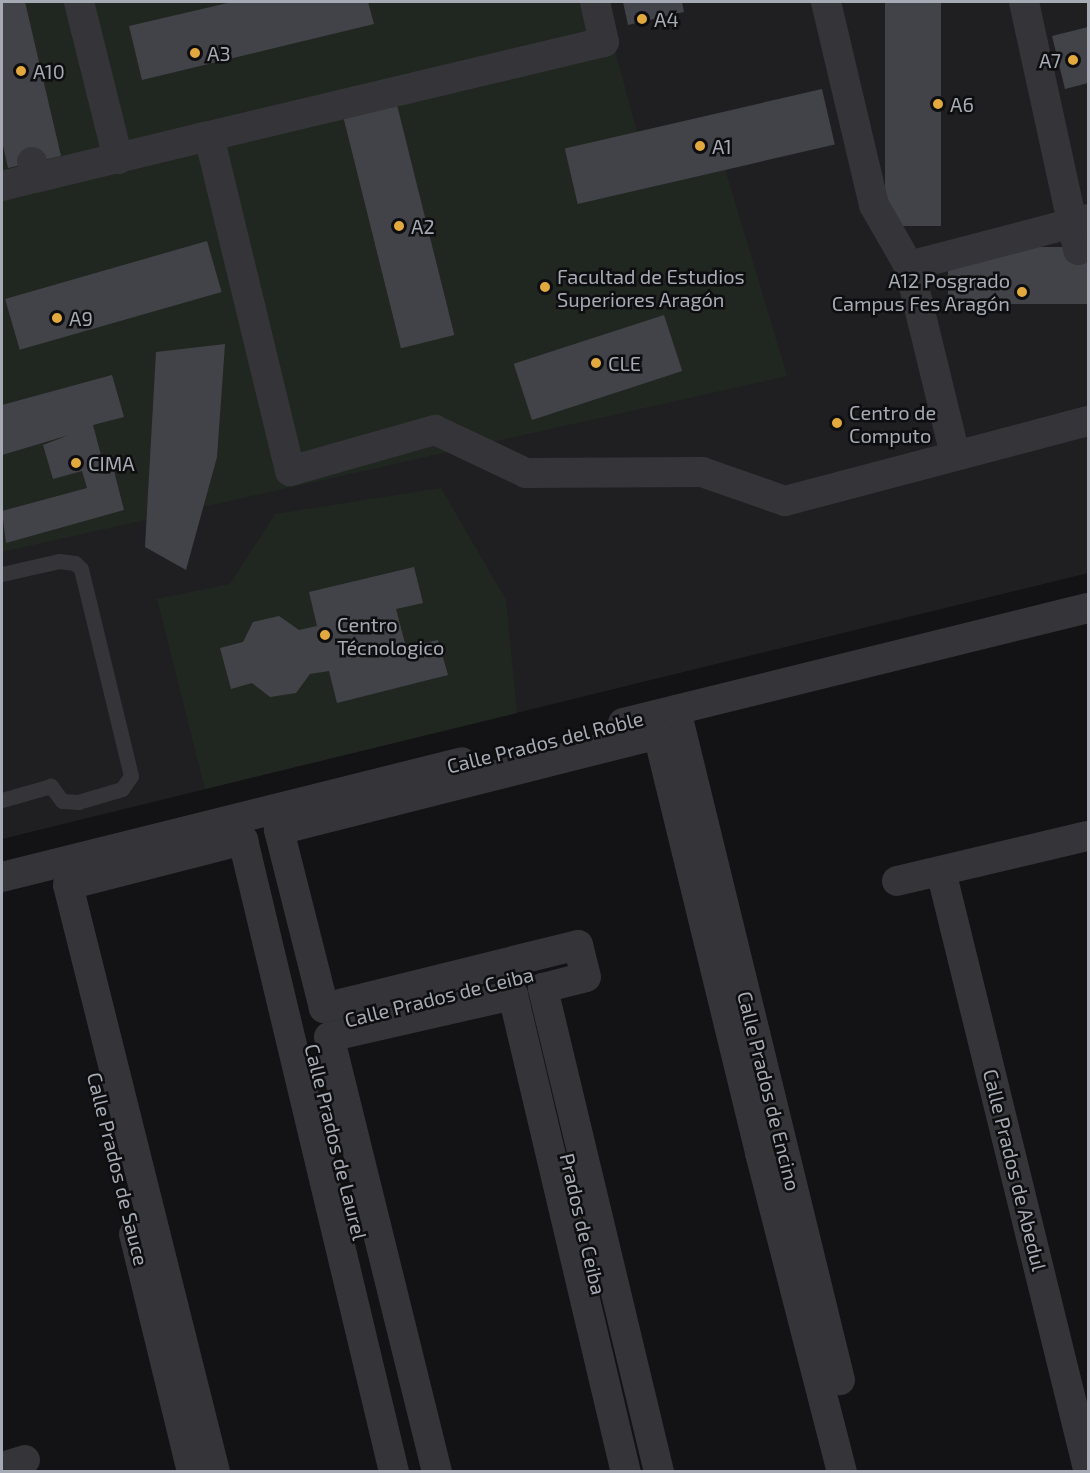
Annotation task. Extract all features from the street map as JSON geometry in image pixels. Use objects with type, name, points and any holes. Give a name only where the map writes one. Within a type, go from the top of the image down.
[{"type":"street","points":[[79,2],[118,159]]},
{"type":"street","points":[[2,186],[34,170],[118,159],[604,42],[595,2]]},
{"type":"street","points":[[826,2],[873,205],[909,266],[955,455]]},
{"type":"street","points":[[909,266],[1080,230],[1024,2]]},
{"type":"street","points":[[209,136],[290,471],[435,430],[526,473],[702,472],[785,501],[1089,421]]},
{"type":"street","name":"Calle Prados del Roble","points":[[2,876],[1089,608]]},
{"type":"street","name":"Calle Prados de Encino","points":[[676,710],[862,1472]]},
{"type":"street","points":[[659,1472],[543,988],[586,976],[578,945],[324,1008],[279,830],[658,734],[760,1153],[842,1472]]},
{"type":"street","name":"Calle Prados de Laurel","points":[[255,813],[418,1472]]},
{"type":"street","points":[[897,881],[1089,836]]},
{"type":"street","points":[[215,1472],[68,885],[243,840],[394,1472]]},
{"type":"street","name":"Calle Prados de Sauce","points":[[45,867],[192,1472]]},
{"type":"street","name":"Calle Prados de Abedul","points":[[941,871],[1089,1469]]},
{"type":"street","name":"Calle Prados de Ceiba","points":[[308,1029],[570,964]]},
{"type":"street","name":"Prados de Ceiba","points":[[524,977],[642,1472]]},
{"type":"street","points":[[437,1472],[329,1037],[513,995],[626,1472]]},
{"type":"lane","points":[[2,573],[59,561],[75,563],[81,569],[131,776],[122,789],[78,802],[62,801],[51,786],[2,800]]},
{"type":"shaded area","name":"Facultad de Estudios Superiores Aragón","points":[[2,2],[1088,2],[1088,573],[2,839]]},
{"type":"shaded area","points":[[2,2],[602,2],[637,132],[565,149],[577,203],[725,169],[787,376],[2,552]]},
{"type":"shaded area","points":[[441,488],[506,600],[517,713],[205,789],[157,599],[230,584],[275,514]]},
{"type":"building","name":"A10","points":[[2,2],[25,2],[61,156],[8,168],[2,141]]},
{"type":"building","name":"A3","points":[[232,2],[368,2],[374,24],[142,80],[129,26]]},
{"type":"building","name":"A4","points":[[623,2],[682,2],[684,12],[628,25]]},
{"type":"building","points":[[885,2],[941,2],[941,226],[885,226]]},
{"type":"building","name":"A7","points":[[1088,27],[1088,83],[1065,89],[1052,36]]},
{"type":"building","name":"A1","points":[[822,89],[835,145],[578,204],[565,148]]},
{"type":"building","name":"A2","points":[[397,105],[454,335],[401,348],[344,118]]},
{"type":"building","name":"A9","points":[[207,241],[222,292],[20,350],[5,299]]},
{"type":"building","name":"A12 Posgrado Campus Fes Aragón","points":[[948,247],[1088,247],[1088,304],[948,304]]},
{"type":"building","name":"CLE","points":[[664,315],[682,371],[532,420],[514,364]]},
{"type":"building","points":[[225,344],[217,457],[186,570],[145,547],[156,352]]},
{"type":"building","name":"CIMA","points":[[112,375],[124,417],[93,425],[106,474],[114,471],[124,510],[6,543],[2,511],[87,488],[82,471],[53,479],[43,445],[69,435],[2,455],[2,405]]},
{"type":"building","name":"Centro Técnologico","points":[[414,567],[423,603],[396,609],[406,647],[438,640],[448,675],[337,703],[329,671],[310,674],[296,693],[270,697],[252,683],[231,689],[220,648],[243,642],[253,622],[279,616],[299,630],[317,626],[309,592]]},
{"type":"place","name":"A4","points":[[642,19]]},
{"type":"place","name":"A3","points":[[195,53]]},
{"type":"place","name":"A7","points":[[1073,60]]},
{"type":"place","name":"A10","points":[[21,71]]},
{"type":"place","name":"A6","points":[[938,104]]},
{"type":"place","name":"A1","points":[[700,146]]},
{"type":"place","name":"A2","points":[[399,226]]},
{"type":"place","name":"Facultad de Estudios Superiores Aragón","points":[[545,287]]},
{"type":"place","name":"A12 Posgrado Campus Fes Aragón","points":[[1022,292]]},
{"type":"place","name":"A9","points":[[57,318]]},
{"type":"place","name":"CLE","points":[[596,363]]},
{"type":"place","name":"Centro de Computo","points":[[837,423]]},
{"type":"place","name":"CIMA","points":[[76,463]]},
{"type":"place","name":"Centro Técnologico","points":[[325,635]]}]
